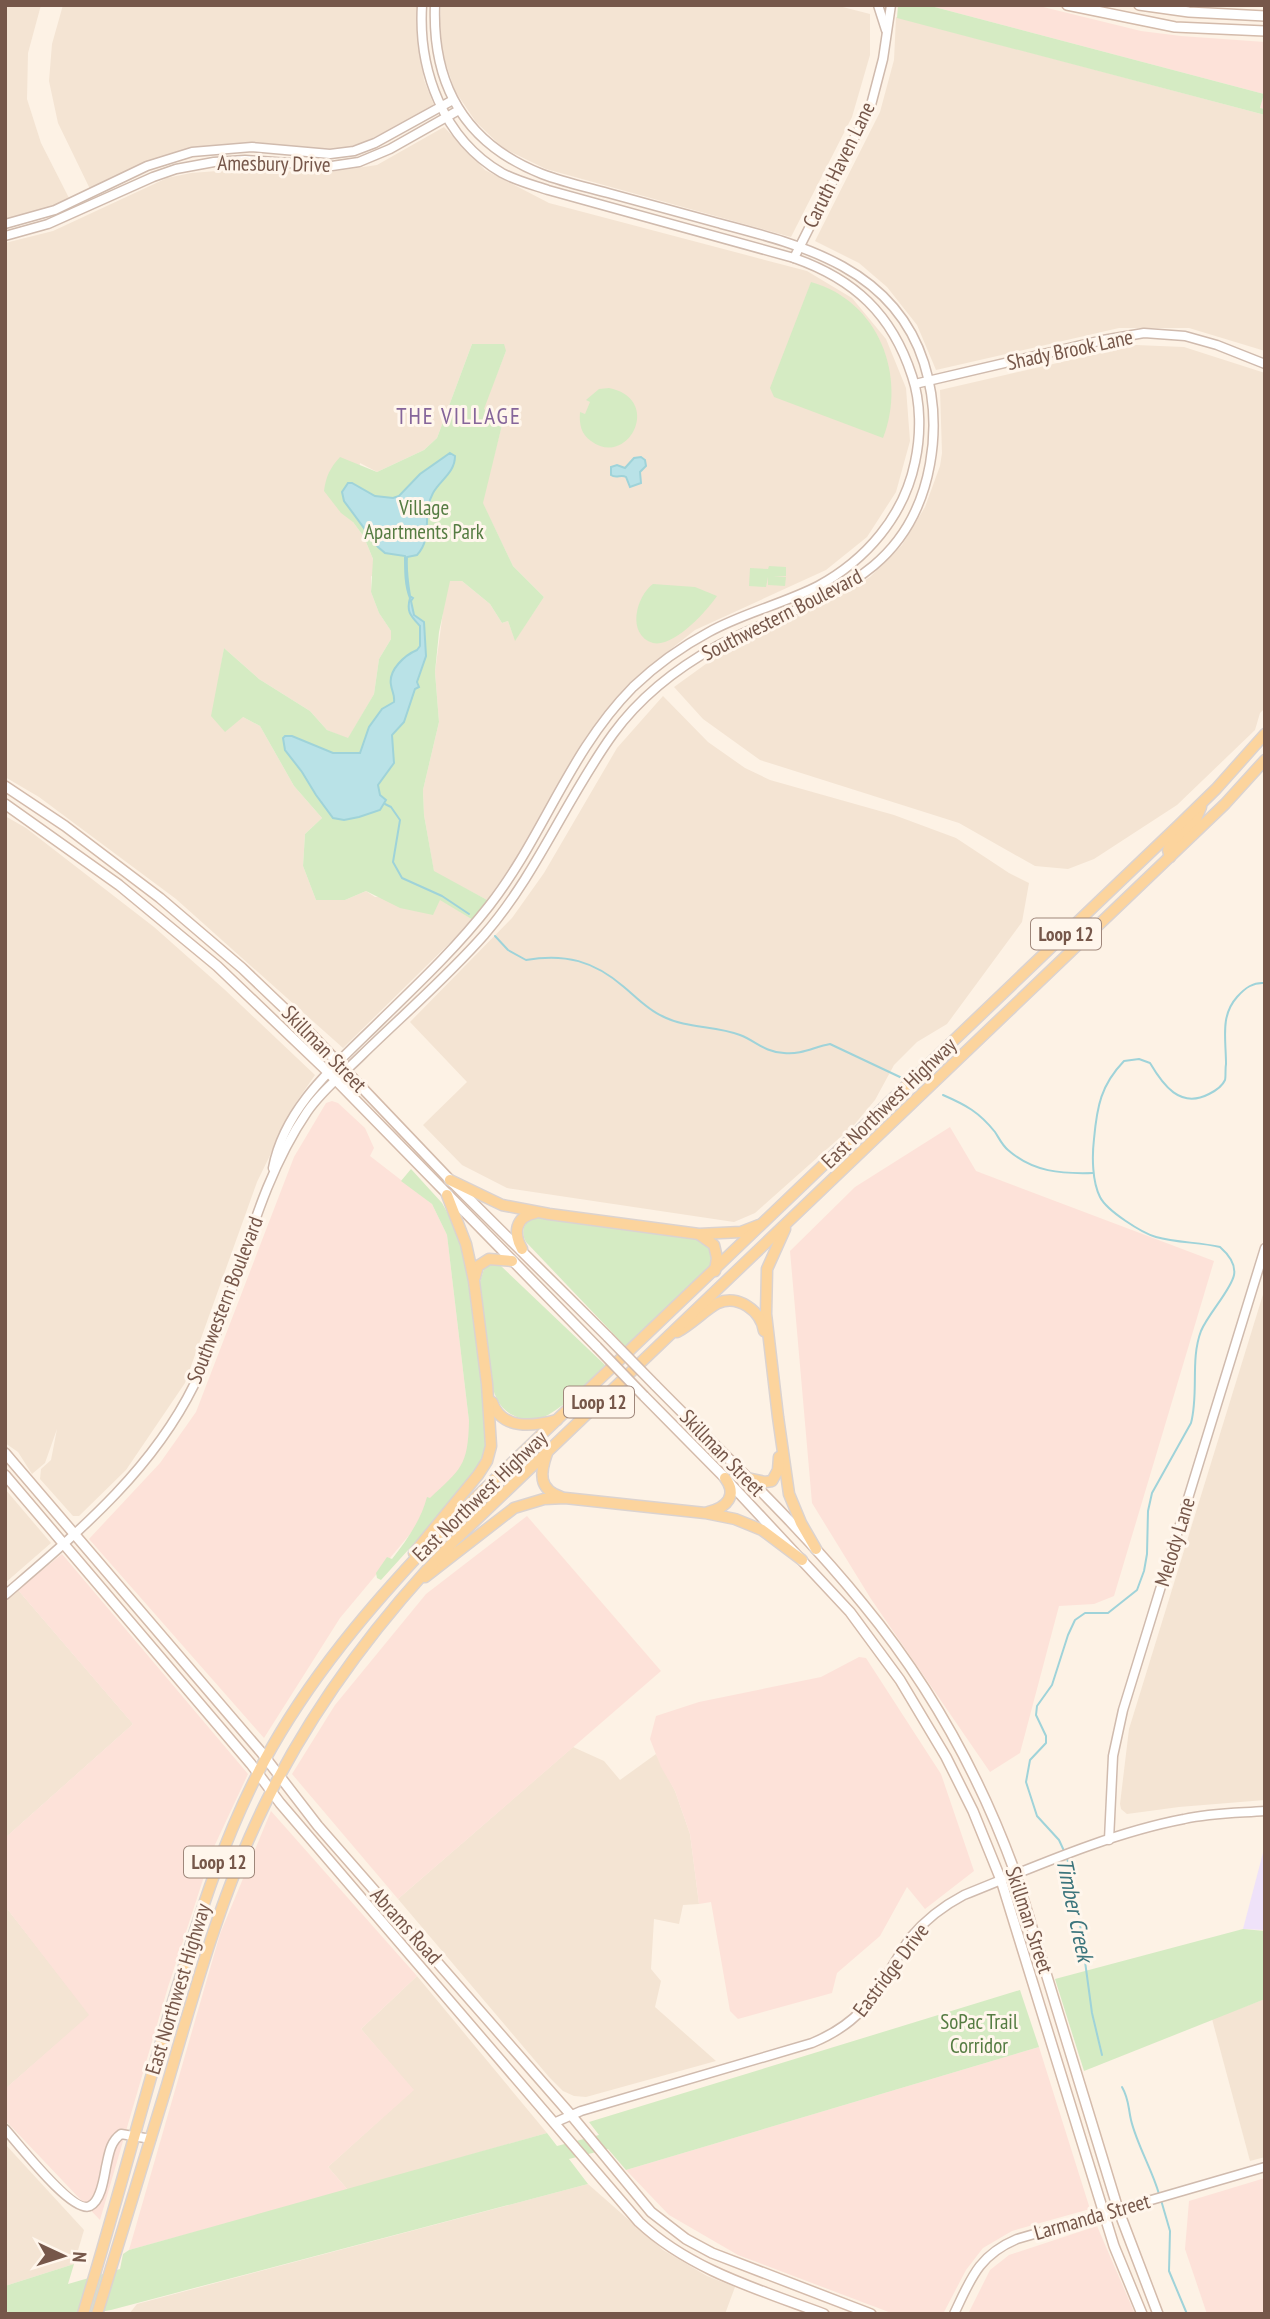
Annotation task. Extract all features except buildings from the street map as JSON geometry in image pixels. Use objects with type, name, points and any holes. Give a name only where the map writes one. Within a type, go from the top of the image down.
[{"type":"main road","points":[[1067,5],[1175,27],[1265,31]]},
{"type":"main road","points":[[1139,5],[1189,12],[1265,16]]},
{"type":"main road","name":"East Northwest Highway","points":[[83,2314],[174,2000],[220,1857],[258,1773],[318,1675],[383,1594],[449,1523],[715,1272],[1205,800],[1265,734]]},
{"type":"main road","name":"East Northwest Highway","points":[[97,2314],[190,2005],[236,1872],[271,1792],[350,1662],[413,1585],[453,1542],[1170,857],[1233,796],[1265,760]]},
{"type":"main road","name":"Skillman Street","points":[[5,786],[89,844],[201,932],[285,1009],[450,1181],[522,1249],[816,1549],[879,1624],[919,1681],[979,1787],[1016,1875],[1118,2209],[1158,2314]]},
{"type":"main road","points":[[1170,857],[1170,845],[1196,819],[1205,800]]},
{"type":"main road","name":"Skillman Street","points":[[5,803],[79,855],[192,944],[332,1076],[725,1478],[861,1626],[900,1680],[931,1730],[974,1811],[1001,1881],[1104,2213],[1142,2314]]},
{"type":"main road","points":[[868,1145],[864,1139],[867,1133],[887,1114],[889,1104]]},
{"type":"main road","points":[[410,1158],[419,1147]]},
{"type":"main road","points":[[450,1181],[502,1205],[699,1234],[741,1232],[764,1222]]},
{"type":"main road","points":[[408,1566],[417,1548],[470,1486],[487,1461],[491,1446],[487,1384],[474,1281],[466,1244],[447,1195]]},
{"type":"main road","points":[[522,1249],[516,1234],[520,1221],[532,1213],[549,1214]]},
{"type":"main road","points":[[788,1222],[767,1269],[766,1314],[789,1494],[816,1549]]},
{"type":"main road","points":[[699,1234],[714,1245],[717,1258],[715,1272]]},
{"type":"main road","points":[[474,1281],[478,1266],[485,1261],[512,1261]]},
{"type":"main road","points":[[668,1337],[692,1324],[719,1303],[732,1302],[752,1308],[763,1326],[778,1470],[769,1482],[747,1478]]},
{"type":"main road","points":[[487,1384],[494,1408],[510,1422],[536,1425],[561,1419]]},
{"type":"main road","points":[[547,1451],[541,1472],[544,1485],[552,1494],[565,1499]]},
{"type":"main road","name":"Abrams Road","points":[[5,1453],[266,1759],[372,1888],[571,2115],[650,2212],[686,2239],[712,2253],[871,2314]]},
{"type":"main road","name":"Abrams Road","points":[[5,1475],[258,1773],[271,1792],[639,2222],[680,2253],[730,2278],[824,2314]]},
{"type":"main road","points":[[705,1513],[719,1510],[728,1502],[731,1489],[725,1478]]},
{"type":"main road","points":[[413,1585],[437,1570],[514,1508],[544,1499],[705,1513],[735,1519],[757,1527],[802,1560]]},
{"type":"main road","points":[[383,1594],[396,1605]]},
{"type":"main road","points":[[931,1730],[944,1723]]},
{"type":"main road","points":[[361,1896],[372,1888]]},
{"type":"main road","points":[[441,1989],[453,1979]]},
{"type":"main road","points":[[174,2000],[190,2005]]},
{"type":"main road","points":[[781,2297],[787,2282]]},
{"type":"street","name":"Southwestern Boulevard","points":[[341,1068],[498,894],[579,755],[609,713],[643,678],[708,632],[823,582],[850,564],[877,540],[898,510],[912,478],[918,435],[915,384],[897,338],[863,295],[828,271],[794,258],[548,190],[517,180],[492,166],[463,139],[441,108],[427,74],[421,30],[422,5]]},
{"type":"street","name":"Southwestern Boulevard","points":[[5,1595],[102,1510],[154,1451],[195,1385],[270,1181],[280,1142],[304,1100],[441,979],[478,942],[510,902],[540,857],[598,756],[633,709],[662,682],[712,649],[809,605],[861,577],[902,536],[914,517],[929,472],[933,426],[923,358],[897,313],[878,290],[848,269],[800,246],[552,177],[520,164],[490,146],[477,134],[453,100],[437,54],[435,5]]},
{"type":"street","name":"Caruth Haven Lane","points":[[878,5],[886,30]]},
{"type":"street","name":"Caruth Haven Lane","points":[[794,258],[866,118],[883,59],[891,5]]},
{"type":"street","name":"Amesbury Drive","points":[[5,225],[55,210],[147,166],[187,154],[244,147],[344,153],[375,143],[453,100]]},
{"type":"street","name":"Amesbury Drive","points":[[5,236],[48,224],[153,177],[188,167],[245,160],[345,165],[390,149],[459,110]]},
{"type":"street","points":[[187,154],[188,167]]},
{"type":"street","points":[[548,190],[552,177]]},
{"type":"street","points":[[713,236],[717,223]]},
{"type":"street","name":"Shady Brook Lane","points":[[915,384],[1113,338],[1144,334],[1192,338],[1265,364]]},
{"type":"street","points":[[498,894],[510,902]]},
{"type":"street","points":[[432,970],[441,979]]},
{"type":"street","name":"Melody Lane","points":[[1109,1840],[1113,1756],[1124,1710],[1265,1248]]},
{"type":"street","name":"Eastridge Drive","points":[[556,2122],[571,2115],[812,2043],[838,2031],[869,2005],[910,1938],[950,1902],[1109,1840],[1185,1818],[1265,1811]]},
{"type":"street","points":[[5,2129],[67,2198],[81,2207],[93,2204],[99,2192],[113,2140],[121,2134],[151,2139]]},
{"type":"street","name":"Larmanda Street","points":[[954,2314],[976,2271],[1001,2245],[1265,2167]]},
{"type":"shaded area","points":[[5,5],[41,5],[28,53],[27,99],[41,143],[70,200],[16,218],[5,219]]},
{"type":"shaded area","points":[[63,5],[419,5],[418,45],[424,80],[435,108],[362,143],[341,149],[213,146],[90,189],[58,123],[49,81],[52,44]]},
{"type":"shaded area","points":[[441,5],[835,5],[870,14],[870,55],[852,117],[791,237],[546,169],[503,148],[476,122],[455,91],[442,52]]},
{"type":"shaded area","points":[[927,5],[1035,5],[1141,31],[1265,42],[1265,109],[1260,108],[1264,94]]},
{"type":"shaded area","points":[[896,17],[1265,115],[1265,351],[1189,328],[1119,328],[936,370],[917,325],[887,287],[859,263],[815,241],[880,112],[894,60]]},
{"type":"shaded area","points":[[444,127],[485,170],[549,203],[807,271],[852,298],[886,339],[906,388],[910,441],[896,492],[867,537],[826,570],[695,630],[642,672],[583,748],[522,854],[489,901],[434,872],[424,815],[423,790],[439,722],[435,672],[444,604],[371,576],[371,592],[379,613],[391,631],[391,639],[379,659],[374,694],[348,739],[327,730],[310,711],[259,679],[224,648],[218,683],[243,717],[260,726],[294,786],[322,818],[305,834],[303,866],[316,900],[345,900],[366,891],[375,897],[440,899],[473,920],[343,1048],[176,899],[39,797],[5,777],[5,243],[53,231],[167,178],[191,173],[244,169],[323,173],[377,165]],"holes":[[[472,344],[506,351],[483,409],[503,421],[482,502],[513,566],[544,597],[515,640],[508,621],[502,623],[490,604],[462,581],[373,559],[364,537],[353,522],[360,463],[377,472],[424,450],[437,438]]]},
{"type":"shaded area","points":[[1136,345],[1184,347],[1265,373],[1265,708],[1260,713],[1255,730],[1177,805],[1094,859],[1068,869],[1035,866],[959,823],[760,760],[703,719],[674,687],[728,648],[832,600],[870,577],[902,545],[925,507],[940,466],[940,390]]},
{"type":"shaded area","points":[[663,696],[708,742],[745,768],[770,780],[894,815],[956,838],[1029,883],[1022,922],[947,1024],[917,1042],[894,1065],[875,1100],[854,1125],[755,1213],[734,1222],[507,1188],[462,1165],[423,1125],[467,1082],[410,1022],[512,918],[544,873],[617,748]]},
{"type":"shaded area","points":[[5,816],[26,828],[154,927],[315,1075],[295,1104],[257,1182],[185,1383],[126,1470],[79,1516],[73,1516],[40,1479],[41,1469],[51,1460],[57,1429],[45,1463],[32,1474],[18,1452],[5,1443]]},
{"type":"shaded area","points":[[326,1103],[338,1103],[365,1128],[374,1148],[370,1156],[432,1204],[447,1235],[469,1421],[469,1448],[461,1473],[340,1618],[264,1738],[89,1539],[160,1463],[196,1412],[294,1157]]},
{"type":"shaded area","points":[[950,1127],[976,1171],[1214,1261],[1114,1596],[1094,1604],[1059,1606],[1020,1753],[990,1772],[871,1599],[812,1503],[790,1251],[855,1187]]},
{"type":"shaded area","points":[[1265,1288],[1265,1800],[1127,1814],[1120,1804],[1129,1729]]},
{"type":"shaded area","points":[[5,1489],[51,1543],[5,1583]]},
{"type":"shaded area","points":[[527,1516],[661,1671],[398,1899],[292,1774],[335,1705],[426,1594]]},
{"type":"shaded area","points":[[62,1554],[248,1774],[213,1849],[168,1987],[100,2220],[5,2120],[5,2089],[89,2015],[5,1906],[5,1838],[133,1724],[18,1590]]},
{"type":"shaded area","points":[[18,1590],[133,1724],[5,1838],[5,1601]]},
{"type":"shaded area","points":[[859,1657],[866,1658],[941,1774],[974,1871],[925,1909],[907,1887],[880,1936],[837,1973],[832,1993],[738,2019],[730,2011],[711,1902],[699,1904],[690,1834],[675,1791],[661,1767],[650,1739],[656,1716],[699,1702],[821,1677]]},
{"type":"shaded area","points":[[573,1747],[604,1761],[620,1780],[656,1754],[675,1791],[690,1834],[699,1904],[683,1905],[679,1924],[654,1919],[651,1969],[661,1981],[655,2007],[716,2061],[586,2097],[563,2091],[549,2077],[398,1899]]},
{"type":"shaded area","points":[[271,1811],[417,1976],[361,2029],[414,2090],[328,2167],[348,2190],[129,2250],[220,1934]]},
{"type":"shaded area","points":[[1265,1845],[1265,1930],[1243,1929]]},
{"type":"shaded area","points":[[5,1906],[90,2015],[5,2089]]},
{"type":"shaded area","points":[[417,1976],[547,2133],[348,2190],[328,2167],[413,2090],[361,2029]]},
{"type":"shaded area","points":[[1265,1999],[1265,2157],[1250,2161],[1212,2019]]},
{"type":"shaded area","points":[[1039,2047],[1090,2209],[1012,2231],[983,2248],[966,2270],[943,2314],[894,2314],[738,2255],[669,2215],[626,2170]]},
{"type":"shaded area","points":[[5,2144],[84,2230],[74,2264],[5,2286]]},
{"type":"shaded area","points":[[1265,2178],[1265,2314],[1207,2314],[1185,2249],[1189,2201]]},
{"type":"shaded area","points":[[588,2184],[663,2250],[707,2276],[735,2287],[725,2314],[129,2314],[137,2304]]},
{"type":"shaded area","points":[[1097,2226],[1135,2314],[968,2314],[990,2270],[1009,2255]]},
{"type":"green space","points":[[898,5],[927,5],[1264,94],[1260,108],[1265,109],[1265,115],[897,18]]},
{"type":"green space","points":[[811,282],[835,292],[854,306],[870,323],[882,344],[889,366],[891,390],[890,414],[883,438],[774,397],[770,388]]},
{"type":"green space","name":"Village Apartments Park","points":[[472,344],[504,344],[506,351],[484,409],[503,421],[483,503],[513,566],[544,597],[515,641],[508,621],[502,623],[490,604],[462,581],[450,581],[439,632],[435,672],[439,722],[423,790],[424,815],[434,871],[489,901],[473,920],[440,900],[433,915],[400,908],[366,891],[345,900],[316,900],[303,866],[305,834],[322,818],[294,786],[260,726],[243,717],[225,732],[211,716],[224,648],[259,679],[310,711],[327,730],[348,738],[374,694],[379,659],[391,639],[391,631],[379,613],[371,592],[373,559],[364,537],[324,491],[327,477],[340,457],[377,472],[424,450],[437,438]]},
{"type":"green space","points":[[609,388],[626,395],[635,405],[637,417],[634,429],[627,439],[617,446],[605,447],[585,435],[580,425],[580,412],[585,414],[590,402],[586,400],[599,389]]},
{"type":"green space","points":[[769,566],[786,567],[786,576],[773,576],[786,577],[785,586],[768,585],[768,577],[766,587],[749,586],[750,568],[768,569]]},
{"type":"green space","points":[[653,584],[695,587],[717,596],[698,619],[679,634],[670,640],[653,643],[639,632],[636,615],[642,597]]},
{"type":"green space","points":[[411,1169],[442,1203],[457,1230],[468,1261],[488,1418],[486,1451],[475,1476],[381,1580],[376,1573],[387,1557],[392,1559],[408,1537],[427,1497],[430,1498],[441,1488],[461,1465],[468,1436],[469,1421],[447,1235],[432,1204],[401,1181]]},
{"type":"green space","points":[[540,1217],[701,1239],[713,1248],[713,1263],[626,1347],[526,1242],[523,1233],[525,1225]]},
{"type":"green space","points":[[492,1264],[501,1266],[605,1365],[578,1392],[541,1418],[526,1419],[512,1415],[501,1406],[493,1389],[487,1360],[480,1282],[484,1269]]},
{"type":"green space","name":"SoPac Trail Corridor","points":[[1243,1929],[1265,1931],[1265,1999],[1084,2071],[1055,1979]]},
{"type":"green space","name":"SoPac Trail Corridor","points":[[1020,1990],[1039,2047],[626,2170],[608,2149],[569,2159],[588,2184],[111,2310],[89,2314],[5,2314],[5,2286],[74,2264],[68,2284],[120,2269],[123,2254],[129,2250],[547,2133],[557,2146],[599,2135],[589,2122]]},
{"type":"water","points":[[450,453],[455,456],[454,462],[430,501],[425,541],[417,555],[407,557],[414,615],[424,622],[426,656],[417,682],[419,687],[415,689],[404,722],[392,735],[394,763],[378,785],[380,795],[386,800],[380,810],[344,820],[333,818],[285,750],[283,738],[292,736],[333,753],[360,753],[369,727],[382,709],[394,702],[392,674],[407,655],[420,646],[420,626],[409,610],[405,556],[385,553],[378,547],[344,501],[342,492],[348,483],[352,483],[375,496],[399,496],[420,474]]},
{"type":"water","points":[[641,457],[646,466],[640,472],[641,483],[630,487],[626,477],[611,475],[611,467],[617,465],[625,468],[634,458]]},
{"type":"waterway","points":[[385,804],[391,807],[400,820],[393,862],[402,878],[442,896],[469,914]]},
{"type":"waterway","points":[[495,936],[508,950],[526,960],[554,958],[590,965],[613,978],[652,1010],[672,1020],[730,1032],[777,1052],[796,1053],[830,1044],[902,1078]]},
{"type":"waterway","name":"Timber Creek","points":[[1065,1853],[1059,1840],[1037,1816],[1026,1782],[1030,1760],[1046,1743],[1046,1736],[1036,1715],[1037,1706],[1052,1685],[1075,1620],[1085,1613],[1108,1613],[1137,1590],[1147,1554],[1148,1511],[1152,1493],[1191,1423],[1196,1353],[1201,1331],[1229,1288],[1234,1275],[1231,1260],[1220,1247],[1150,1235],[1125,1221],[1104,1203],[1097,1191],[1093,1168],[1093,1146],[1099,1106],[1105,1088],[1124,1061],[1139,1059],[1150,1063],[1167,1086],[1181,1097],[1199,1098],[1218,1088],[1225,1078],[1225,1028],[1228,1012],[1246,988],[1265,983]]},
{"type":"waterway","points":[[943,1095],[978,1114],[1006,1148],[1027,1163],[1059,1172],[1093,1173]]},
{"type":"waterway","name":"Timber Creek","points":[[1067,1858],[1076,1895],[1092,2013],[1102,2055]]},
{"type":"waterway","name":"Timber Creek","points":[[1122,2087],[1134,2129],[1159,2194]]},
{"type":"waterway","name":"Timber Creek","points":[[1161,2200],[1170,2231],[1169,2271],[1187,2314]]},
{"type":"district","name":"THE VILLAGE","points":[[459,416]]}]
